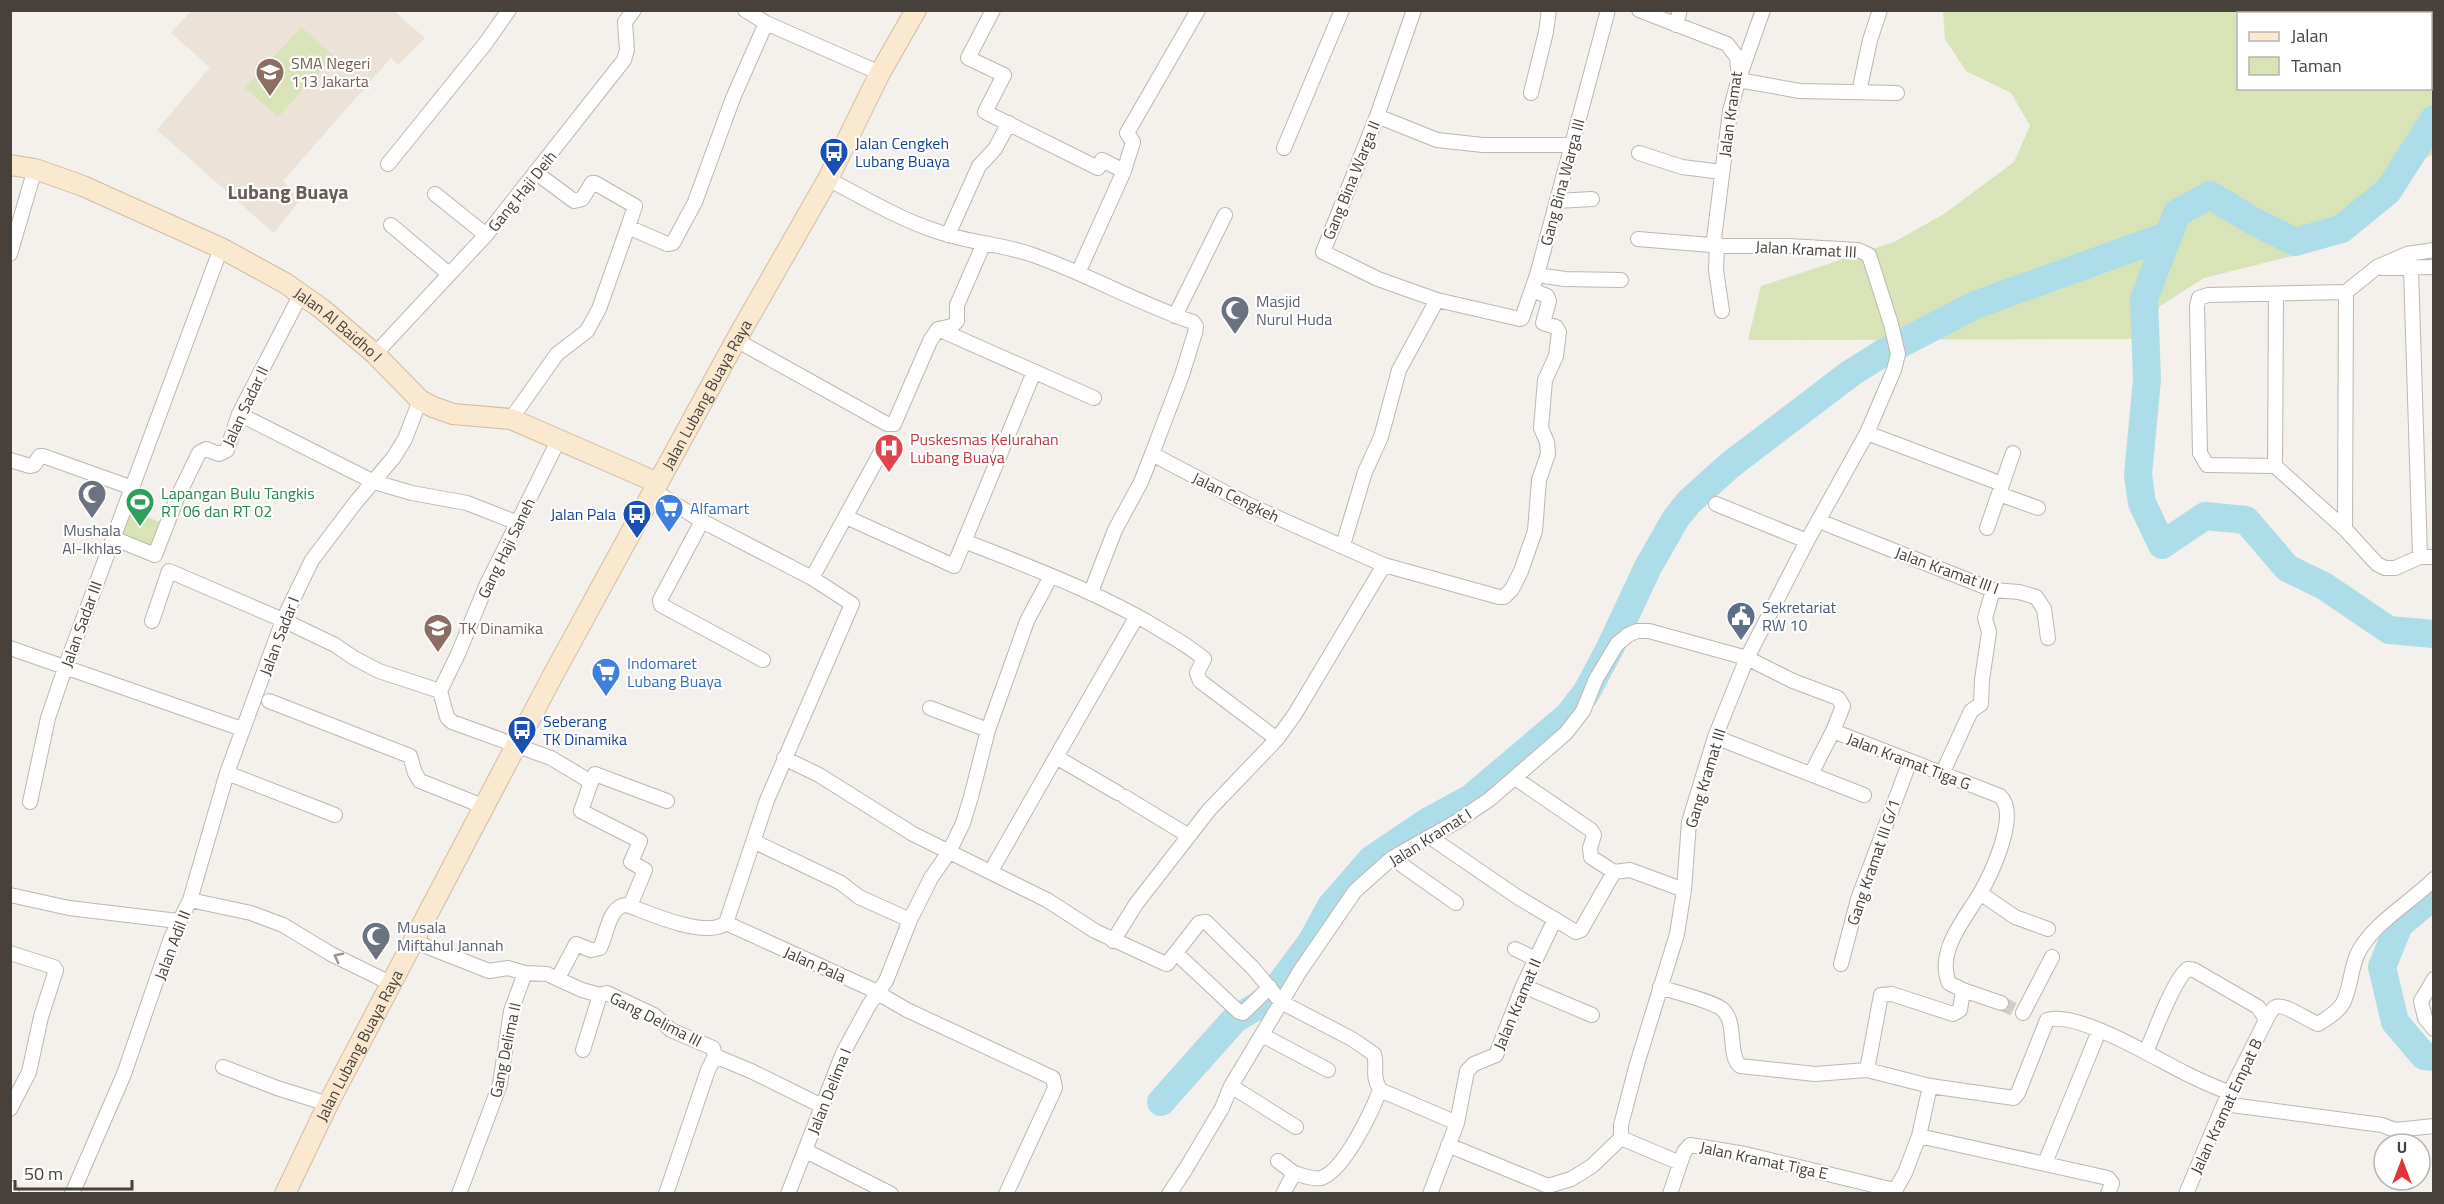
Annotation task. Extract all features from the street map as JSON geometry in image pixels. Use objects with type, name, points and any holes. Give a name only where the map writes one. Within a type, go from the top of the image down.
[{"type":"main road","name":"Jalan Lubang Buaya Raya","points":[[285,1194],[390,983],[518,746],[557,667],[736,340],[828,179],[880,73],[916,10]]},
{"type":"main road","name":"Jalan Al Baidho I","points":[[10,165],[35,169],[83,186],[220,248],[302,294],[375,354],[420,400],[433,407],[453,414],[511,419],[559,439],[656,487]]},
{"type":"street","points":[[388,164],[509,10]]},
{"type":"street","name":"Gang Haji Deih","points":[[375,354],[486,235],[624,60],[627,50],[625,22],[634,10]]},
{"type":"street","points":[[745,10],[766,23],[880,73]]},
{"type":"street","points":[[1078,273],[1124,171],[1132,142],[1127,133],[1198,10]]},
{"type":"street","points":[[1284,148],[1342,10]]},
{"type":"street","name":"Gang Bina Warga II","points":[[1414,10],[1377,116],[1323,252],[1378,279],[1437,300],[1488,310]]},
{"type":"street","points":[[1531,93],[1549,10]]},
{"type":"street","name":"Gang Bina Warga III","points":[[1488,310],[1522,318],[1537,275],[1608,10]]},
{"type":"street","name":"Jalan Kramat","points":[[1639,10],[1727,44],[1737,57],[1739,78],[1730,111],[1714,239],[1717,244],[1716,270],[1722,311]]},
{"type":"street","points":[[1676,26],[1680,10]]},
{"type":"street","points":[[1763,10],[1739,78],[1744,81],[1800,91],[1898,93]]},
{"type":"street","points":[[1859,92],[1870,40],[1880,10]]},
{"type":"street","points":[[986,13],[968,58],[1004,75],[985,112],[1098,168],[1102,160],[1124,171]]},
{"type":"street","points":[[628,227],[667,244],[673,243],[695,202],[733,98],[766,23]]},
{"type":"street","points":[[1377,116],[1437,140],[1483,145],[1573,145]]},
{"type":"street","points":[[948,235],[979,166],[995,148],[1009,123]]},
{"type":"street","points":[[1638,153],[1682,167],[1722,172]]},
{"type":"street","points":[[10,254],[35,169]]},
{"type":"street","points":[[511,419],[556,354],[587,331],[599,309],[635,209],[634,205],[594,182],[582,200],[574,201],[535,172]]},
{"type":"street","points":[[828,179],[894,213],[948,235],[1030,254],[1193,322],[1196,326],[1196,333],[1182,375],[1141,482],[1116,530],[1091,592]]},
{"type":"street","points":[[435,194],[486,235]]},
{"type":"street","points":[[1557,201],[1592,199]]},
{"type":"street","points":[[1175,316],[1226,216]]},
{"type":"street","points":[[392,225],[449,274]]},
{"type":"street","name":"Jalan Kramat III","points":[[1638,239],[1865,252],[1869,255],[1898,354]]},
{"type":"street","points":[[736,340],[887,424],[894,424],[930,341],[938,329],[952,326],[957,321],[957,305],[984,243]]},
{"type":"street","name":"Jalan Sadar III","points":[[30,802],[48,718],[64,668],[220,248]]},
{"type":"street","points":[[2407,254],[2411,269],[2427,557],[2395,568],[2385,568],[2377,564],[2345,529],[2275,466],[2206,465],[2202,459],[2197,306],[2199,298],[2208,295],[2346,292],[2377,267],[2407,254],[2433,250]]},
{"type":"street","points":[[2377,267],[2411,269],[2433,267]]},
{"type":"street","points":[[1537,275],[1564,279],[1621,280]]},
{"type":"street","name":"Jalan Cengkeh","points":[[1152,454],[1249,505],[1384,565],[1504,597],[1512,589],[1521,571],[1535,531],[1539,480],[1548,454],[1547,442],[1541,428],[1545,380],[1556,356],[1559,335],[1558,329],[1543,322],[1549,301],[1547,296],[1532,290]]},
{"type":"street","points":[[2345,529],[2346,292]]},
{"type":"street","name":"Jalan Sadar II","points":[[113,538],[154,555],[177,498],[199,453],[206,449],[219,454],[227,450],[239,414],[302,294]]},
{"type":"street","points":[[2275,466],[2276,294]]},
{"type":"street","points":[[1343,545],[1365,472],[1381,437],[1399,370],[1437,300]]},
{"type":"street","points":[[938,329],[1094,398]]},
{"type":"street","name":"Gang Kramat III","points":[[1621,1138],[1622,1121],[1677,934],[1684,890],[1689,822],[1715,737],[1747,658],[1807,541],[1867,433],[1888,387],[1898,354]]},
{"type":"street","points":[[846,517],[954,566],[1034,372]]},
{"type":"street","name":"Jalan Sadar I","points":[[190,900],[227,773],[283,620],[312,560],[405,439],[420,400]]},
{"type":"street","points":[[239,414],[374,482],[412,493],[467,503],[518,523]]},
{"type":"street","points":[[1867,433],[2001,489],[2038,508]]},
{"type":"street","name":"Gang Haji Saneh","points":[[440,691],[459,654],[487,584],[559,439]]},
{"type":"street","points":[[812,578],[882,450]]},
{"type":"street","points":[[1987,528],[2013,453]]},
{"type":"street","points":[[10,460],[30,466],[34,465],[40,456],[43,456],[130,487]]},
{"type":"street","points":[[558,978],[575,946],[579,945],[591,950],[599,949],[616,908],[623,905],[696,927],[716,928],[726,923],[755,842],[767,800],[852,606],[851,602],[812,578],[702,521],[656,487]]},
{"type":"street","points":[[1716,504],[1807,541]]},
{"type":"street","points":[[702,521],[660,600],[661,605],[764,660]]},
{"type":"street","name":"Jalan Kramat III I","points":[[1819,521],[1993,590],[2019,592],[2036,597],[2044,609],[2048,638]]},
{"type":"street","points":[[964,541],[1091,592],[1137,616],[1203,658],[1197,673],[1200,681],[1277,739]]},
{"type":"street","points":[[1113,941],[1136,904],[1223,794],[1277,739],[1314,684],[1384,565]]},
{"type":"street","points":[[152,621],[169,571],[283,620],[335,645],[379,671],[440,691],[447,717],[452,722],[551,758],[591,782]]},
{"type":"street","name":"Jalan Delima I","points":[[788,1194],[843,1053],[889,974],[910,920],[931,878],[949,852],[971,797],[988,730],[1027,621],[1051,576]]},
{"type":"street","points":[[1942,774],[1971,711],[1981,704],[1989,632],[1985,618],[1993,590]]},
{"type":"street","points":[[991,871],[1137,616]]},
{"type":"street","name":"Jalan Kramat I","points":[[1169,1194],[1217,1117],[1231,1086],[1262,1035],[1275,994],[1300,971],[1355,891],[1392,858],[1490,799],[1566,732],[1583,711],[1596,679],[1617,644],[1628,634],[1637,631],[1649,632],[1747,658]]},
{"type":"street","points":[[10,648],[242,729]]},
{"type":"street","name":"Jalan Kramat Tiga G","points":[[1747,658],[1793,681],[1838,698],[1843,706],[1833,731],[2000,796],[2007,804],[2006,831],[1980,893]]},
{"type":"street","points":[[269,701],[410,756],[414,773],[420,781],[485,807]]},
{"type":"street","points":[[930,708],[988,730]]},
{"type":"street","points":[[1811,774],[1833,731]]},
{"type":"street","points":[[1715,737],[1864,795]]},
{"type":"street","points":[[1056,757],[1189,836]]},
{"type":"street","points":[[784,758],[819,775],[913,834],[1047,900],[1082,925],[1113,941],[1164,963],[1167,964],[1199,922],[1206,922],[1275,994],[1374,1054],[1376,1060],[1374,1078],[1380,1090],[1457,1123]]},
{"type":"street","name":"Gang Kramat III G/1","points":[[1840,964],[1858,899],[1910,761]]},
{"type":"street","points":[[227,773],[335,815]]},
{"type":"street","points":[[630,906],[645,870],[631,861],[640,841],[580,811],[595,774],[667,801]]},
{"type":"street","points":[[1515,778],[1592,830],[1594,835],[1590,848],[1591,857],[1614,872],[1630,870],[1684,890]]},
{"type":"street","points":[[1430,837],[1516,896],[1574,932],[1581,930],[1614,872]]},
{"type":"street","points":[[755,842],[841,884],[859,897],[910,920]]},
{"type":"street","points":[[1392,858],[1456,903]]},
{"type":"street","points":[[2146,1052],[2172,993],[2184,971],[2188,969],[2194,970],[2258,1007],[2266,1019],[2276,1006],[2284,1006],[2318,1024],[2328,1018],[2343,1003],[2361,946],[2379,926],[2415,898],[2433,879]]},
{"type":"street","points":[[2001,1003],[1949,983],[1947,979],[1950,946],[1958,926],[1980,893],[2015,917],[2048,929]]},
{"type":"street","points":[[10,895],[69,908],[178,921]]},
{"type":"street","name":"Jalan Adil II","points":[[72,1194],[130,1059],[178,921],[190,900],[250,913],[283,925],[332,954],[390,983]]},
{"type":"street","name":"Jalan Kramat II","points":[[1430,1194],[1457,1123],[1467,1071],[1474,1064],[1496,1055],[1523,986],[1556,919]]},
{"type":"street","name":"Jalan Pala","points":[[726,923],[878,993],[907,1010],[1053,1078],[1055,1088],[1006,1194]]},
{"type":"street","name":"Gang Delima III","points":[[413,941],[489,971],[508,968],[525,973],[547,974],[573,987],[600,995],[607,993],[654,1015],[671,1030],[713,1048],[716,1052],[715,1056],[822,1106]]},
{"type":"street","points":[[1515,949],[1536,959]]},
{"type":"street","points":[[10,952],[54,967],[56,970],[41,1017],[29,1072],[10,1109]]},
{"type":"street","points":[[1176,953],[1239,1012],[1243,1013],[1275,994]]},
{"type":"street","points":[[2052,957],[2020,1012],[2047,1020],[2052,1018],[2068,1020],[2099,1031],[2146,1052],[2227,1099],[2382,1125],[2395,1130],[2433,1126]]},
{"type":"street","name":"Gang Delima II","points":[[459,1194],[500,1084],[511,1011],[525,973]]},
{"type":"street","points":[[2433,979],[2421,1001],[2425,1018],[2433,1029]]},
{"type":"street","points":[[1523,986],[1592,1015]]},
{"type":"street","points":[[1660,987],[1720,1008],[1729,1020],[1736,1059],[1740,1066],[1815,1074],[1867,1070],[1930,1086],[2014,1098],[2047,1020]]},
{"type":"street","points":[[1867,1070],[1881,995],[1892,994],[1953,1014],[1960,1010],[1963,990]]},
{"type":"street","points":[[583,1050],[600,995]]},
{"type":"street","name":"Jalan Kramat Empat B","points":[[2186,1194],[2227,1099],[2266,1019]]},
{"type":"street","points":[[2045,1163],[2099,1031]]},
{"type":"street","points":[[1262,1035],[1328,1070]]},
{"type":"street","points":[[666,1194],[708,1070],[715,1056]]},
{"type":"street","points":[[223,1067],[277,1088],[328,1104]]},
{"type":"street","points":[[1231,1086],[1296,1127]]},
{"type":"street","points":[[1893,1192],[1905,1173],[1919,1136],[1930,1086]]},
{"type":"street","points":[[1278,1161],[1294,1173],[1315,1179],[1325,1177],[1355,1143],[1380,1090]]},
{"type":"street","points":[[1919,1136],[2108,1178],[2112,1183],[2108,1194]]},
{"type":"street","points":[[1448,1145],[1548,1186],[1571,1179],[1592,1166],[1621,1138],[1680,1163],[1670,1194]]},
{"type":"street","name":"Jalan Kramat Tiga E","points":[[1680,1163],[1686,1148],[1692,1145],[1745,1154],[1893,1192]]},
{"type":"street","points":[[806,1151],[891,1194]]},
{"type":"street","points":[[1283,1194],[1294,1173]]},
{"type":"street","points":[[10,1188],[12,1194]]},
{"type":"shaded area","name":"SMA Negeri 113 Jakarta","points":[[191,11],[394,11],[425,38],[398,65],[391,58],[283,181],[300,200],[274,233],[157,130],[210,67],[171,33]]},
{"type":"green space","points":[[1943,11],[2433,11],[2433,154],[2409,168],[2377,218],[2348,242],[2204,278],[2160,306],[2136,339],[1748,340],[1761,286],[1894,242],[1944,214],[2014,162],[2030,126],[2011,93],[1966,71],[1945,39]]},
{"type":"green space","points":[[301,27],[334,56],[278,117],[245,88]]},
{"type":"green space","name":"Lapangan Bulu Tangkis RT 06 dan RT 02","points":[[129,509],[162,523],[151,546],[119,532]]},
{"type":"waterway","points":[[2434,119],[2388,191],[2341,229],[2295,242],[2253,221],[2210,195],[2177,213],[2144,299],[2147,379],[2138,475],[2142,503],[2162,545],[2205,516],[2246,520],[2287,568],[2324,586],[2389,630],[2434,634]]},
{"type":"waterway","points":[[1161,1102],[1235,1019],[1259,1005],[1274,992],[1312,941],[1331,906],[1372,859],[1427,822],[1471,798],[1568,716],[1586,693],[1648,567],[1676,518],[1689,502],[1730,465],[1851,373],[1883,353],[1975,305],[2169,235]]},
{"type":"waterway","points":[[2434,895],[2399,925],[2382,967],[2395,1022],[2424,1056],[2434,1057]]},
{"type":"tunnel","points":[[2001,1003],[2017,1011]]},
{"type":"place","name":"SMA Negeri 113 Jakarta","points":[[270,98]]},
{"type":"place","name":"Jalan Cengkeh Lubang Buaya","points":[[834,178]]},
{"type":"place","name":"Masjid Nurul Huda","points":[[1235,336]]},
{"type":"place","name":"Puskesmas Kelurahan Lubang Buaya","points":[[889,474]]},
{"type":"place","name":"Mushala Al-Ikhlas","points":[[92,520]]},
{"type":"place","name":"Lapangan Bulu Tangkis RT 06 dan RT 02","points":[[140,528]]},
{"type":"place","name":"Alfamart","points":[[669,534]]},
{"type":"place","name":"Jalan Pala","points":[[637,540]]},
{"type":"place","name":"Sekretariat RW 10","points":[[1741,642]]},
{"type":"place","name":"TK Dinamika","points":[[438,654]]},
{"type":"place","name":"Indomaret Lubang Buaya","points":[[606,698]]},
{"type":"place","name":"Seberang TK Dinamika","points":[[522,756]]},
{"type":"place","name":"Musala Miftahul Jannah","points":[[376,962]]},
{"type":"district","name":"Lubang Buaya","points":[[288,192]]}]
